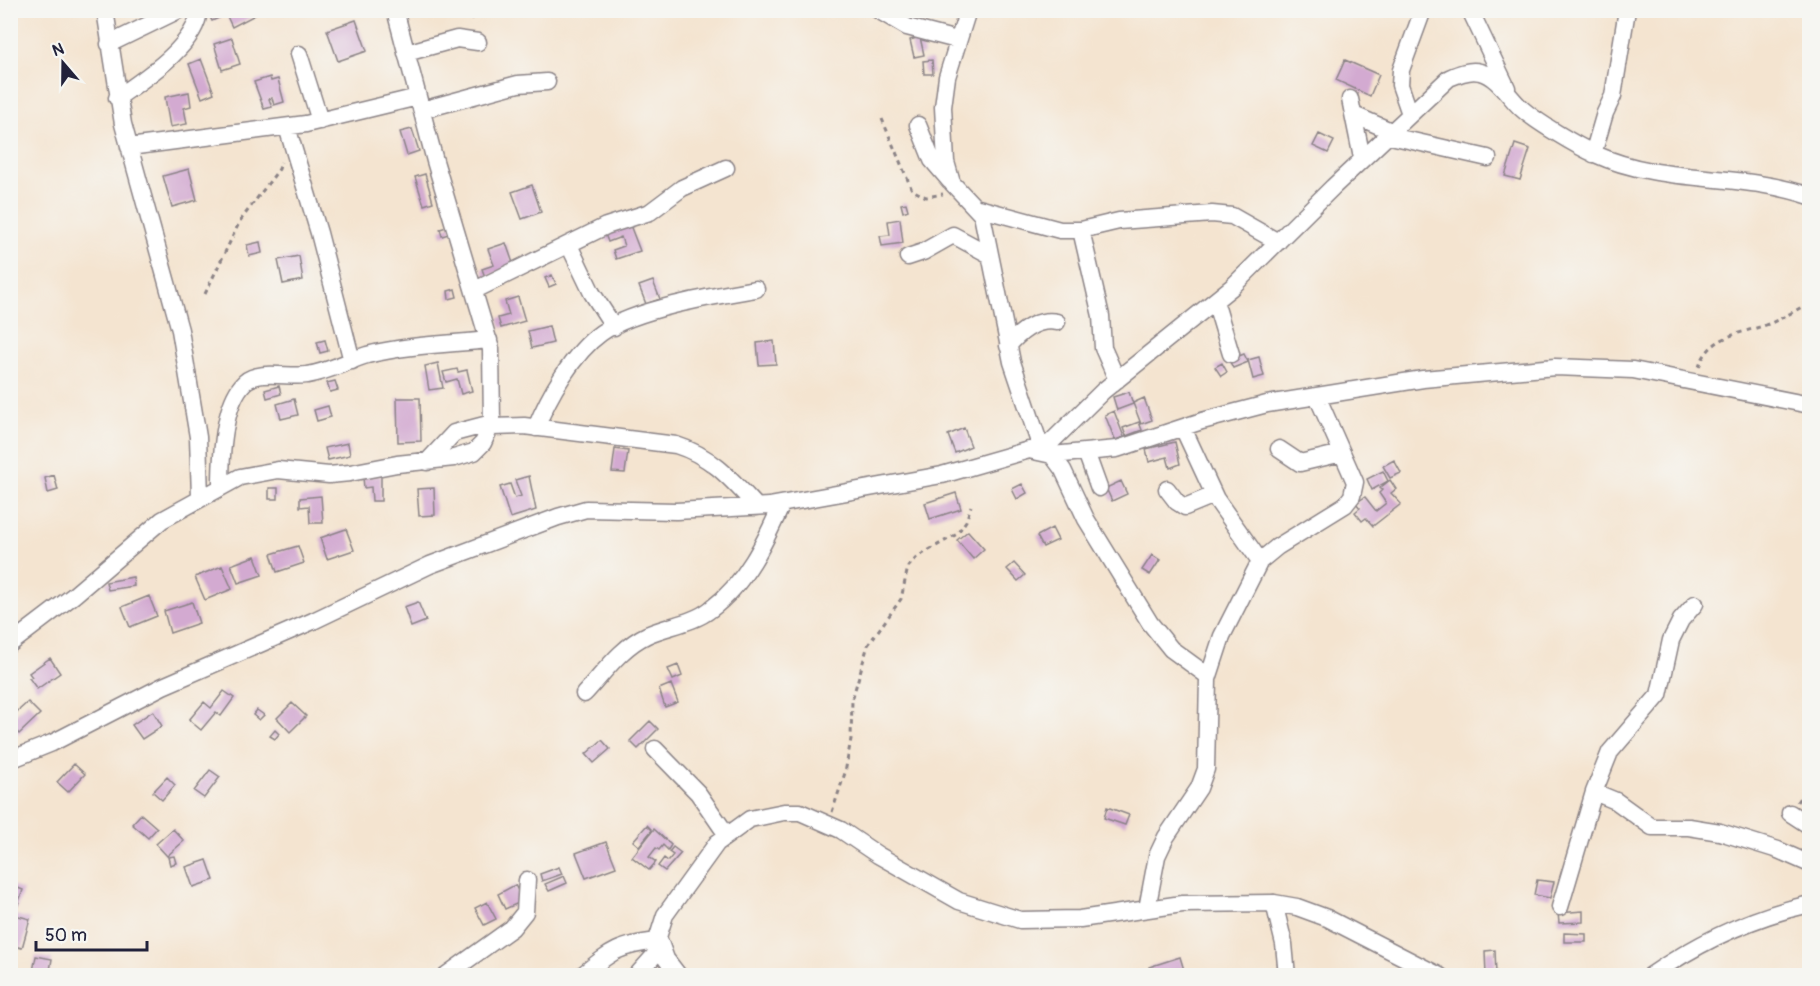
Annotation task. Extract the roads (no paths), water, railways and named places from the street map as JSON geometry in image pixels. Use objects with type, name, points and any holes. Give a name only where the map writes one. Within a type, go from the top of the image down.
[{"type":"street","points":[[105,10],[117,98],[180,330],[198,437],[200,497]]},
{"type":"street","points":[[109,44],[179,10]]},
{"type":"street","points":[[117,98],[179,49],[198,23],[199,10]]},
{"type":"street","points":[[10,645],[73,596],[162,520],[240,477],[278,470],[329,475],[397,464],[427,462],[474,452],[483,443],[492,425],[493,384],[489,340],[435,161],[395,10]]},
{"type":"street","points":[[878,10],[907,27],[957,40]]},
{"type":"street","points":[[956,187],[944,142],[943,107],[947,77],[968,10]]},
{"type":"street","points":[[1410,114],[1400,85],[1401,70],[1423,10]]},
{"type":"street","points":[[1470,10],[1510,96]]},
{"type":"street","points":[[1593,154],[1605,113],[1613,96],[1622,29],[1627,10]]},
{"type":"street","points":[[406,53],[457,39],[478,42]]},
{"type":"street","points":[[299,54],[320,121]]},
{"type":"street","points":[[1047,453],[1117,380],[1215,301],[1388,133],[1449,78],[1464,72],[1481,72],[1498,83],[1522,109],[1593,154],[1640,169],[1696,178],[1751,183],[1809,196]]},
{"type":"street","points":[[129,147],[288,130],[320,121],[518,84],[547,82]]},
{"type":"street","points":[[1362,158],[1352,107],[1388,133],[1488,158]]},
{"type":"street","points":[[918,125],[932,160],[978,208],[1050,228],[1081,230],[1119,221],[1232,216],[1278,242]]},
{"type":"street","points":[[288,130],[319,233],[351,361]]},
{"type":"street","points":[[475,290],[606,226],[650,212],[682,188],[726,168]]},
{"type":"street","points":[[978,208],[1008,346],[1047,453],[1063,470],[1086,519],[1150,623],[1172,649],[1208,675]]},
{"type":"street","points":[[1081,230],[1101,316],[1103,348],[1117,380]]},
{"type":"street","points":[[909,257],[953,235],[990,255]]},
{"type":"street","points":[[569,245],[592,293],[614,327]]},
{"type":"street","points":[[536,428],[548,400],[573,362],[602,332],[660,309],[756,289]]},
{"type":"street","points":[[1215,301],[1231,354]]},
{"type":"street","points":[[1008,346],[1019,334],[1034,325],[1049,320],[1057,322]]},
{"type":"street","points":[[221,487],[221,456],[227,421],[239,389],[246,380],[262,375],[306,375],[401,349],[489,340]]},
{"type":"street","points":[[10,760],[52,743],[163,686],[313,621],[430,565],[558,517],[586,509],[676,511],[782,504],[942,475],[1010,454],[1117,449],[1267,404],[1423,379],[1555,367],[1633,370],[1809,405]]},
{"type":"street","points":[[1147,909],[1157,856],[1166,837],[1199,788],[1206,769],[1208,675],[1215,652],[1260,561],[1277,547],[1345,505],[1352,496],[1355,482],[1317,396]]},
{"type":"street","points":[[427,462],[454,433],[492,425],[676,445],[695,451],[729,475],[757,507]]},
{"type":"street","points":[[1183,428],[1214,495],[1260,561]]},
{"type":"street","points":[[1279,449],[1300,463],[1342,453]]},
{"type":"street","points":[[1086,452],[1099,488]]},
{"type":"street","points":[[1167,489],[1177,502],[1185,507],[1214,495]]},
{"type":"street","points":[[584,694],[628,647],[646,636],[709,611],[728,594],[761,551],[782,504]]},
{"type":"street","points":[[1560,908],[1594,792],[1610,752],[1659,695],[1671,640],[1681,620],[1695,604]]},
{"type":"street","points":[[655,748],[698,793],[727,836]]},
{"type":"street","points":[[1594,792],[1616,801],[1652,827],[1689,827],[1720,832],[1778,850],[1809,864]]},
{"type":"street","points":[[636,975],[660,944],[665,915],[706,856],[750,819],[767,813],[800,812],[827,824],[959,901],[1020,920],[1080,919],[1182,904],[1274,903],[1296,907],[1327,918],[1440,975]]},
{"type":"street","points":[[1790,813],[1809,826]]},
{"type":"street","points":[[445,975],[512,928],[525,912],[527,880]]},
{"type":"street","points":[[1274,903],[1284,944],[1287,975]]},
{"type":"street","points":[[1650,975],[1719,934],[1749,921],[1809,904]]},
{"type":"street","points":[[581,975],[609,952],[632,943],[660,944]]},
{"type":"street","points":[[660,944],[679,975]]}]
